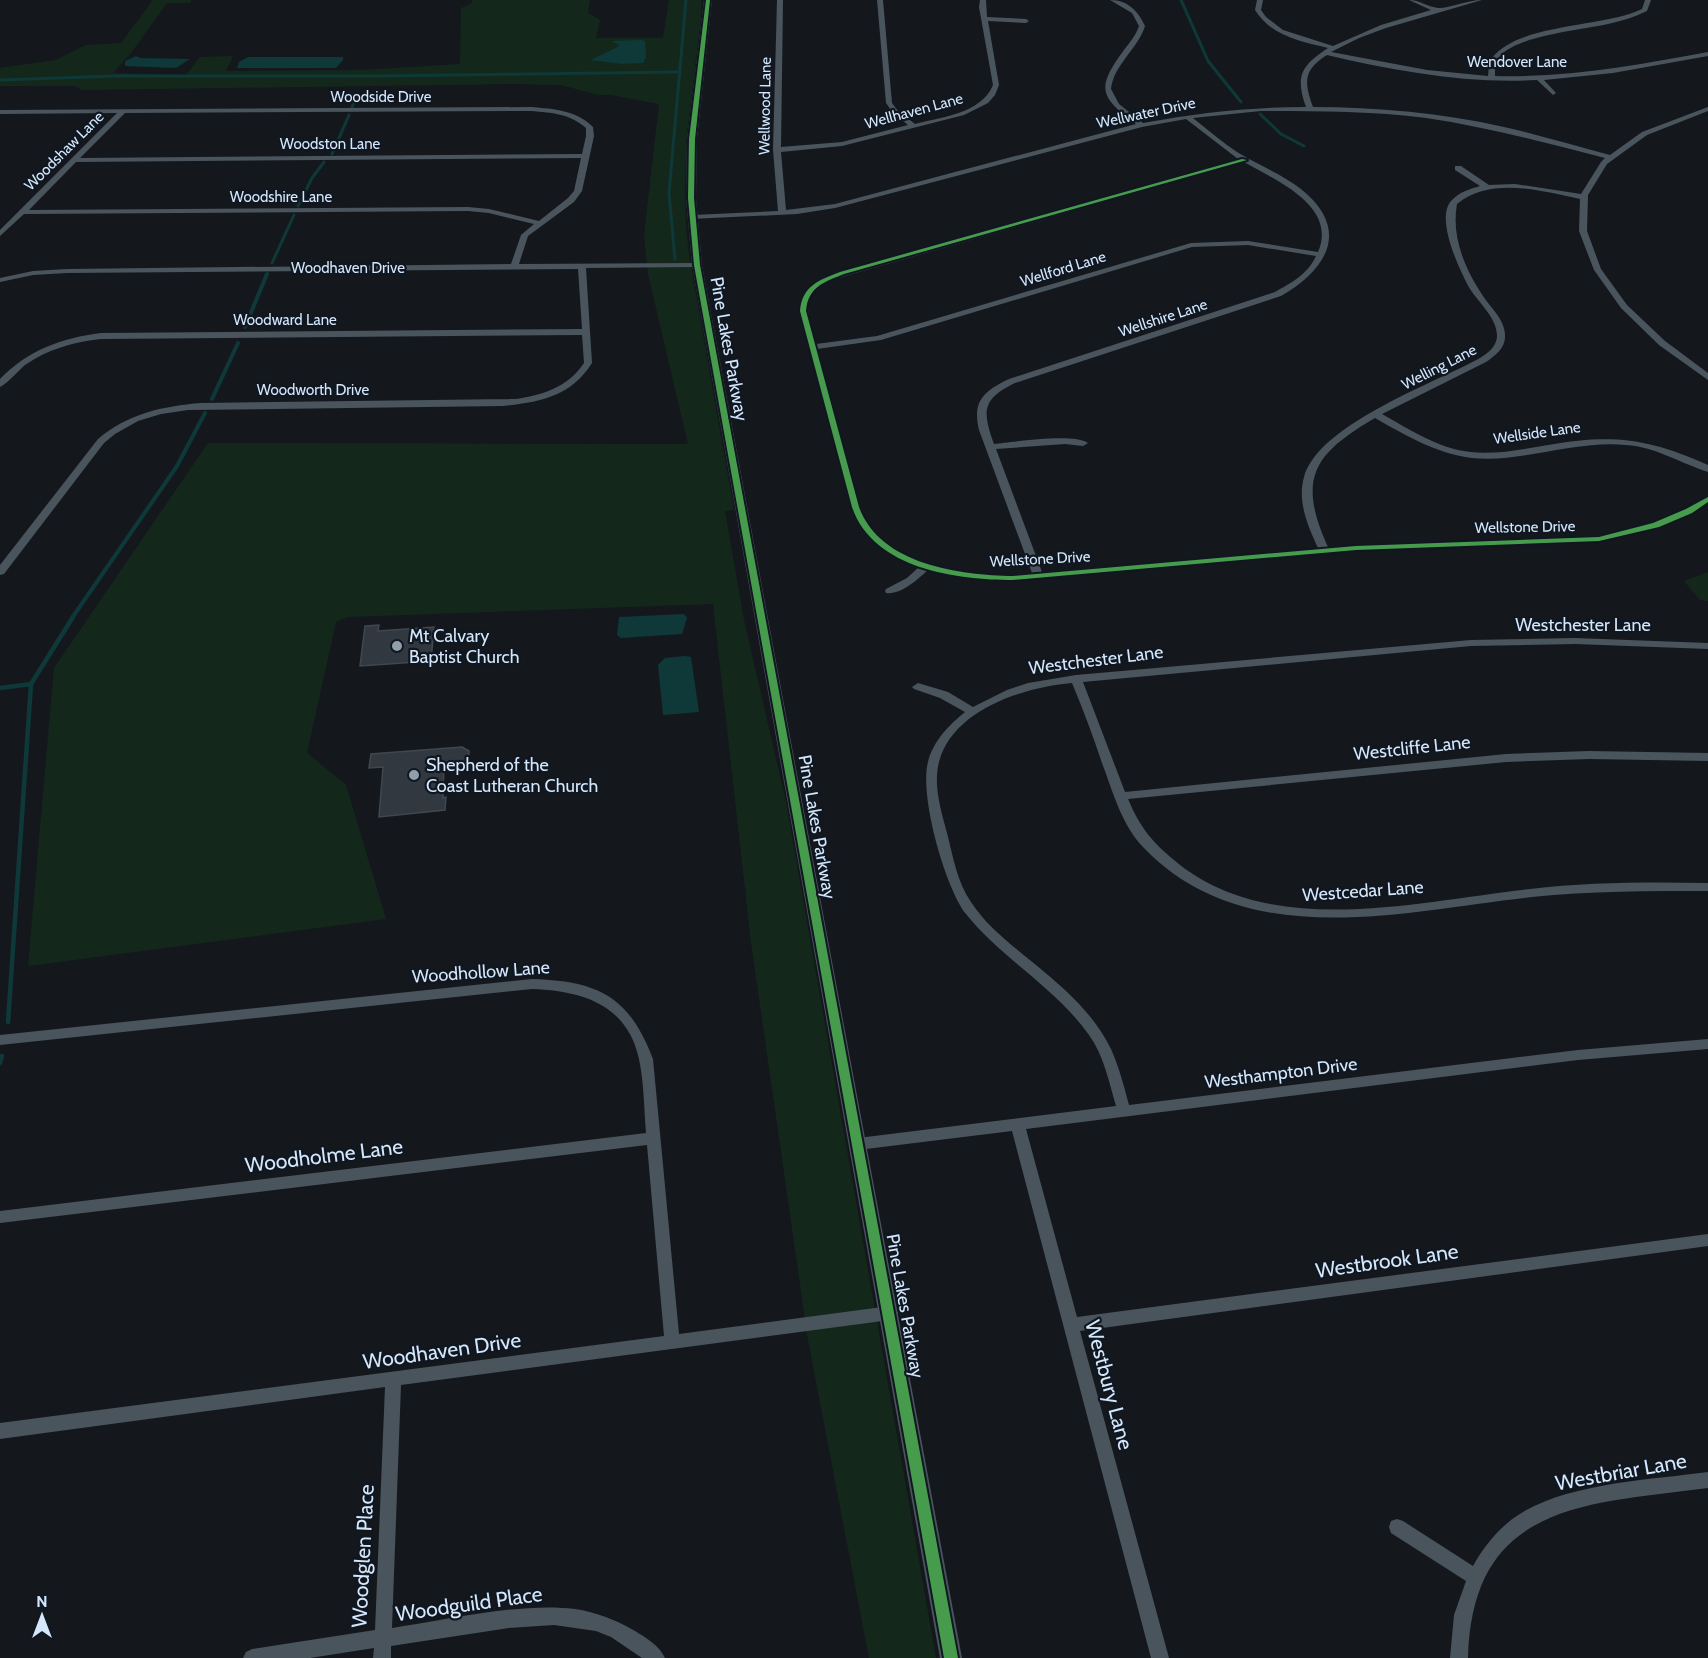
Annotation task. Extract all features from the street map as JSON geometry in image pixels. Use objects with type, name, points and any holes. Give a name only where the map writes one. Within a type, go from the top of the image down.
[{"type":"street","name":"Pine Lakes Parkway","points":[[708,0],[692,139],[693,217],[697,265],[890,1313],[951,1658]]},
{"type":"street","name":"Wellwood Lane","points":[[780,0],[777,150],[782,213]]},
{"type":"street","points":[[880,0],[889,103],[895,112],[914,126]]},
{"type":"street","name":"Wellhaven Lane","points":[[777,150],[832,146],[968,112],[982,105],[992,95],[996,81],[984,19],[983,0]]},
{"type":"street","points":[[1113,0],[1135,12],[1142,26],[1139,34],[1109,75],[1107,90],[1115,105],[1142,125]]},
{"type":"street","points":[[1260,0],[1258,12],[1268,23],[1287,33],[1334,48]]},
{"type":"street","points":[[1412,0],[1437,10]]},
{"type":"street","points":[[1310,108],[1302,80],[1307,68],[1326,53],[1368,33],[1437,10],[1479,0]]},
{"type":"street","points":[[1491,78],[1489,68],[1492,59],[1512,44],[1561,31],[1629,18],[1645,10],[1648,0]]},
{"type":"street","points":[[984,19],[1026,21]]},
{"type":"street","name":"Wendover Lane","points":[[1326,53],[1396,68],[1491,78],[1539,78],[1599,73],[1708,54]]},
{"type":"street","points":[[1539,78],[1553,93]]},
{"type":"street","name":"Wellwater Drive","points":[[693,217],[782,213],[845,204],[1142,125],[1250,110],[1310,108],[1387,112],[1474,123],[1610,156]]},
{"type":"street","points":[[1708,109],[1653,129],[1610,156],[1591,182],[1584,197],[1581,216],[1587,252],[1603,281],[1644,329],[1708,377]]},
{"type":"street","name":"Woodside Drive","points":[[4,112],[545,110],[571,115],[588,125],[591,133],[580,186],[574,196],[539,223],[521,241],[514,267]]},
{"type":"street","points":[[0,119],[4,112]]},
{"type":"street","name":"Woodshaw Lane","points":[[0,234],[122,112]]},
{"type":"street","points":[[1188,117],[1244,160],[1298,191],[1312,204],[1326,230],[1322,255]]},
{"type":"street","name":"Woodston Lane","points":[[74,160],[587,156]]},
{"type":"street","name":"Wellstone Drive","points":[[1244,160],[826,279],[809,290],[803,300],[803,311],[858,515],[882,543],[902,556],[954,573],[980,577],[1038,576],[1324,550],[1599,539],[1656,525],[1708,499]]},
{"type":"street","points":[[1458,168],[1487,187]]},
{"type":"street","name":"Welling Lane","points":[[1324,550],[1308,512],[1307,489],[1312,468],[1334,440],[1375,414],[1483,360],[1499,346],[1501,338],[1499,325],[1476,292],[1463,267],[1451,221],[1452,206],[1455,201],[1466,193],[1487,187],[1520,187],[1584,197]]},
{"type":"street","name":"Woodshire Lane","points":[[22,212],[471,209],[539,223]]},
{"type":"street","name":"Wellford Lane","points":[[813,347],[878,338],[1191,245],[1220,242],[1248,243],[1322,255]]},
{"type":"street","name":"Wellshire Lane","points":[[1038,576],[990,447],[980,413],[985,399],[1000,386],[1267,298],[1298,283],[1312,271],[1322,255]]},
{"type":"street","name":"Woodhaven Drive","points":[[1,277],[67,271],[697,265]]},
{"type":"street","name":"Woodworth Drive","points":[[0,572],[101,441],[116,429],[137,418],[164,410],[191,407],[481,404],[535,399],[560,390],[580,376],[588,363],[582,266]]},
{"type":"street","name":"Woodward Lane","points":[[0,384],[21,363],[36,353],[67,341],[101,336],[586,332]]},
{"type":"street","name":"Wellside Lane","points":[[1375,414],[1433,445],[1464,454],[1499,455],[1588,441],[1618,439],[1659,447],[1708,469]]},
{"type":"street","points":[[990,447],[1065,441],[1083,443]]},
{"type":"street","points":[[890,591],[910,580],[927,566]]},
{"type":"street","name":"Westchester Lane","points":[[1124,1110],[1107,1056],[1088,1023],[1064,996],[980,921],[968,907],[956,885],[934,806],[930,782],[935,759],[943,741],[972,711],[991,700],[1021,688],[1076,678],[1461,644],[1575,641],[1708,646]]},
{"type":"street","name":"Westcedar Lane","points":[[1076,678],[1121,796],[1139,833],[1147,844],[1173,867],[1224,896],[1280,912],[1325,915],[1565,890],[1708,887]]},
{"type":"street","points":[[918,687],[939,693],[972,711]]},
{"type":"street","name":"Westcliffe Lane","points":[[1121,796],[1506,758],[1607,755],[1708,757]]},
{"type":"street","name":"Woodhollow Lane","points":[[0,1040],[509,985],[561,985],[606,999],[622,1012],[638,1033],[646,1059],[672,1342]]},
{"type":"street","name":"Westhampton Drive","points":[[858,1144],[1590,1053],[1708,1044]]},
{"type":"street","name":"Westbury Lane","points":[[1017,1123],[1160,1658]]},
{"type":"street","name":"Woodholme Lane","points":[[0,1217],[653,1138]]},
{"type":"street","name":"Westbrook Lane","points":[[1071,1324],[1708,1240]]},
{"type":"street","name":"Woodhaven Drive","points":[[0,1431],[890,1313]]},
{"type":"street","name":"Woodglen Place","points":[[252,1658],[383,1638],[393,1379]]},
{"type":"street","name":"Westbriar Lane","points":[[1459,1658],[1464,1608],[1475,1577],[1514,1528],[1542,1511],[1580,1500],[1708,1480]]},
{"type":"street","points":[[1397,1527],[1475,1577]]},
{"type":"street","name":"Woodguild Place","points":[[383,1638],[524,1617],[567,1616],[586,1618],[620,1631],[656,1658]]},
{"type":"street","points":[[382,1658],[383,1638]]},
{"type":"shaded area","points":[[153,0],[191,0],[190,3],[167,3],[131,53],[113,73],[186,75],[200,57],[233,56],[226,71],[362,70],[460,64],[461,8],[471,4],[473,0],[590,0],[588,13],[600,20],[596,38],[663,38],[669,0],[701,0],[701,18],[687,133],[686,226],[689,255],[734,510],[725,511],[744,620],[786,802],[936,1658],[869,1658],[808,1340],[751,942],[713,604],[348,617],[336,622],[307,753],[346,785],[386,919],[28,966],[54,668],[208,443],[688,444],[648,274],[644,235],[659,104],[611,95],[598,95],[561,85],[82,90],[75,86],[0,86],[0,68],[56,60],[86,45],[121,43]]},
{"type":"shaded area","points":[[612,41],[645,41],[646,57],[643,63],[622,64],[590,60],[618,47],[619,45]]},
{"type":"shaded area","points":[[136,56],[190,59],[176,68],[125,66],[125,61]]},
{"type":"shaded area","points":[[248,57],[343,57],[343,60],[336,68],[237,68],[239,62]]},
{"type":"shaded area","points":[[1708,572],[1708,601],[1700,600],[1684,581]]},
{"type":"shaded area","points":[[684,614],[687,618],[682,634],[621,638],[617,635],[619,617]]},
{"type":"shaded area","points":[[691,657],[699,712],[663,715],[658,665],[665,658]]},
{"type":"building","name":"Mt Calvary Baptist Church","points":[[379,625],[378,631],[434,627],[431,661],[360,666],[365,626]]},
{"type":"building","name":"Shepherd of the Coast Lutheran Church","points":[[462,747],[469,751],[469,757],[462,763],[444,764],[445,810],[379,817],[383,767],[369,768],[371,754]]},
{"type":"waterway","points":[[675,259],[669,193],[686,0]]},
{"type":"waterway","points":[[1181,0],[1208,61],[1241,102]]},
{"type":"waterway","points":[[0,80],[115,76],[379,76],[679,72]]},
{"type":"waterway","points":[[352,107],[357,97]]},
{"type":"waterway","points":[[1260,114],[1281,134],[1304,146]]},
{"type":"waterway","points":[[332,154],[349,115]]},
{"type":"waterway","points":[[298,206],[312,178],[324,162]]},
{"type":"waterway","points":[[272,263],[294,215]]},
{"type":"waterway","points":[[245,327],[267,274]]},
{"type":"waterway","points":[[212,399],[238,343]]},
{"type":"waterway","points":[[72,618],[177,466],[205,413]]},
{"type":"waterway","points":[[31,684],[73,617]]},
{"type":"waterway","points":[[0,688],[31,684]]},
{"type":"waterway","points":[[8,1022],[31,684]]},
{"type":"waterway","points":[[0,1063],[2,1056]]},
{"type":"cycle path","points":[[708,0],[692,139],[691,198],[697,265],[951,1658]]},
{"type":"cycle path","points":[[1244,160],[842,273],[821,282],[810,290],[806,296],[803,311],[855,507],[861,520],[874,536],[909,560],[929,567],[972,576],[1013,578],[1356,548],[1599,539],[1656,525],[1689,511],[1708,499]]},
{"type":"place","name":"Mt Calvary Baptist Church","points":[[397,646]]},
{"type":"place","name":"Shepherd of the Coast Lutheran Church","points":[[414,775]]}]
